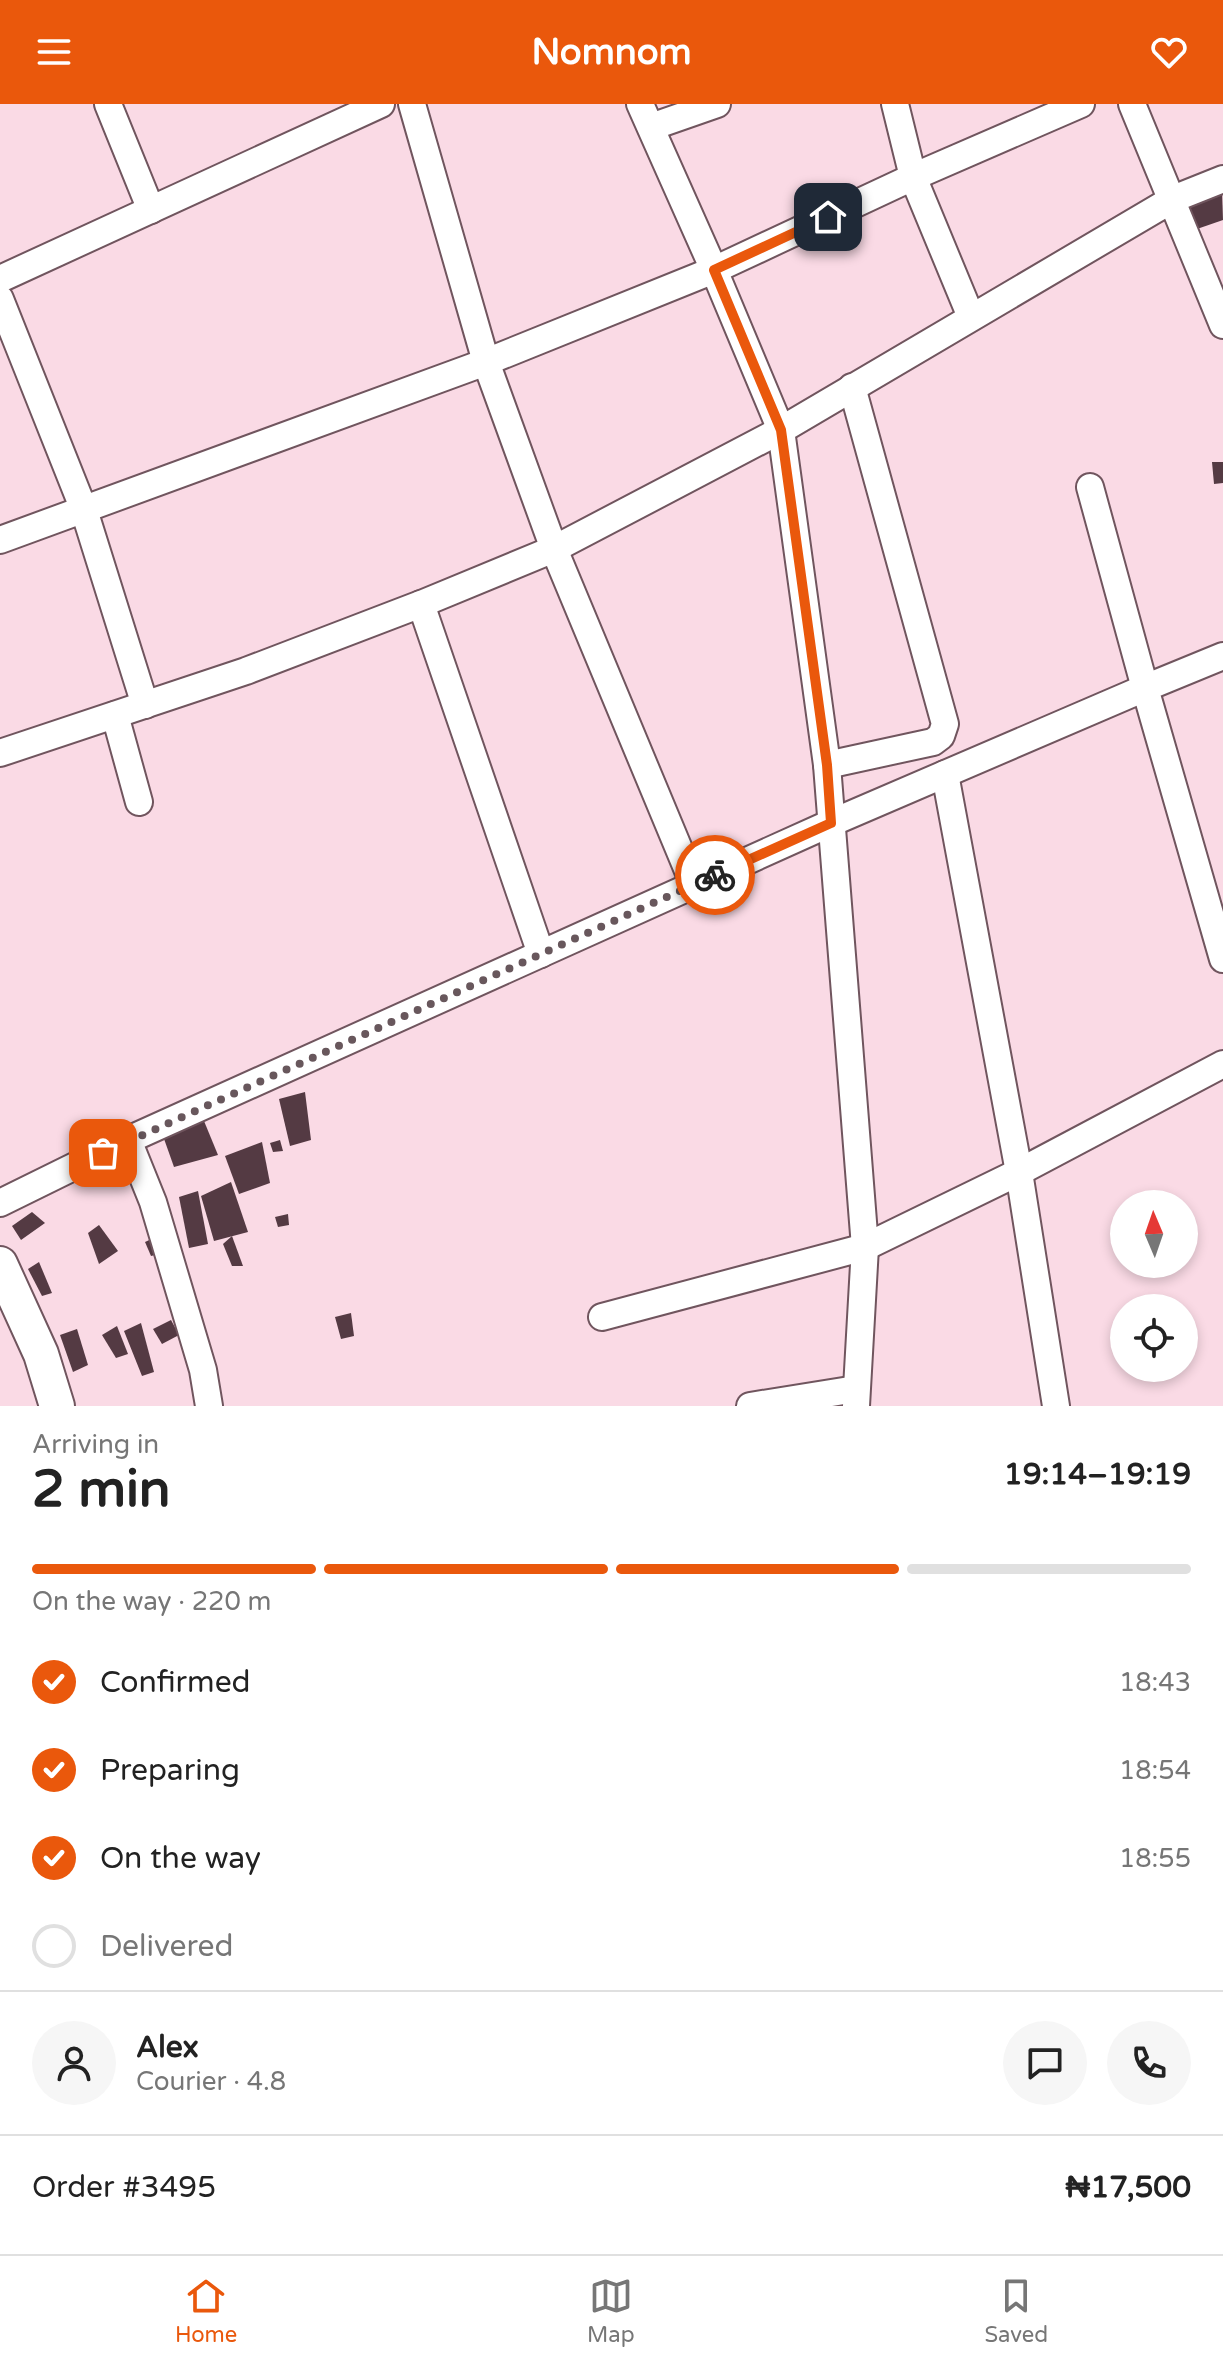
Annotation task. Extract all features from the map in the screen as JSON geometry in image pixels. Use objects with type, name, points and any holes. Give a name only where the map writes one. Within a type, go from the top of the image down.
[{"type":"street","points":[[108,104],[151,210]]},
{"type":"street","points":[[0,279],[381,104]]},
{"type":"street","points":[[412,104],[486,362],[554,549],[694,885]]},
{"type":"street","points":[[717,104],[646,116],[781,430],[827,765],[865,1247],[856,1398],[750,1406]]},
{"type":"street","points":[[895,104],[913,177],[971,317]]},
{"type":"street","points":[[0,540],[486,362],[714,270],[913,177],[1081,104]]},
{"type":"street","points":[[1132,104],[1223,325]]},
{"type":"street","points":[[0,753],[246,671],[554,549],[781,430],[1173,199],[1223,179]]},
{"type":"street","points":[[0,299],[84,510],[145,705]]},
{"type":"street","points":[[827,765],[933,742],[941,736],[945,724],[852,387]]},
{"type":"street","points":[[1090,487],[1223,959]]},
{"type":"street","points":[[421,604],[541,954]]},
{"type":"street","points":[[0,1203],[128,1140],[831,823],[1223,656]]},
{"type":"street","points":[[115,715],[139,802]]},
{"type":"street","points":[[945,774],[1019,1172],[1056,1406]]},
{"type":"street","points":[[602,1317],[865,1247],[1019,1172],[1223,1064]]},
{"type":"street","points":[[128,1140],[153,1202],[203,1370],[209,1406]]},
{"type":"street","points":[[0,1264],[41,1354],[57,1406]]},
{"type":"building","points":[[1222,190],[1223,220],[1197,229],[1188,202]]},
{"type":"building","points":[[1212,462],[1223,462],[1223,483],[1214,484]]},
{"type":"building","points":[[305,1092],[311,1140],[290,1146],[279,1099]]},
{"type":"building","points":[[204,1121],[218,1155],[174,1167],[163,1136]]},
{"type":"building","points":[[280,1140],[283,1151],[273,1152],[270,1143]]},
{"type":"building","points":[[262,1142],[270,1183],[239,1194],[225,1156]]},
{"type":"building","points":[[231,1182],[248,1232],[214,1241],[201,1196]]},
{"type":"building","points":[[198,1191],[208,1244],[189,1248],[179,1197]]},
{"type":"building","points":[[32,1212],[45,1223],[21,1240],[12,1226]]},
{"type":"building","points":[[288,1214],[289,1225],[278,1227],[275,1217]]},
{"type":"building","points":[[99,1225],[118,1251],[99,1264],[88,1233]]},
{"type":"building","points":[[158,1236],[163,1253],[151,1256],[145,1242]]},
{"type":"building","points":[[232,1236],[243,1266],[232,1266],[223,1244]]},
{"type":"building","points":[[39,1262],[52,1293],[42,1296],[28,1269]]},
{"type":"building","points":[[351,1313],[354,1336],[341,1339],[335,1317]]},
{"type":"building","points":[[171,1320],[179,1335],[162,1344],[153,1329]]},
{"type":"building","points":[[141,1323],[154,1372],[142,1376],[124,1331]]},
{"type":"building","points":[[117,1326],[128,1354],[116,1358],[102,1335]]},
{"type":"building","points":[[77,1329],[88,1365],[73,1372],[60,1335]]},
{"type":"way so far","points":[[103,1153],[715,875]]},
{"type":"route","points":[[715,875],[831,823],[827,765],[781,430],[714,270],[828,217]]}]
